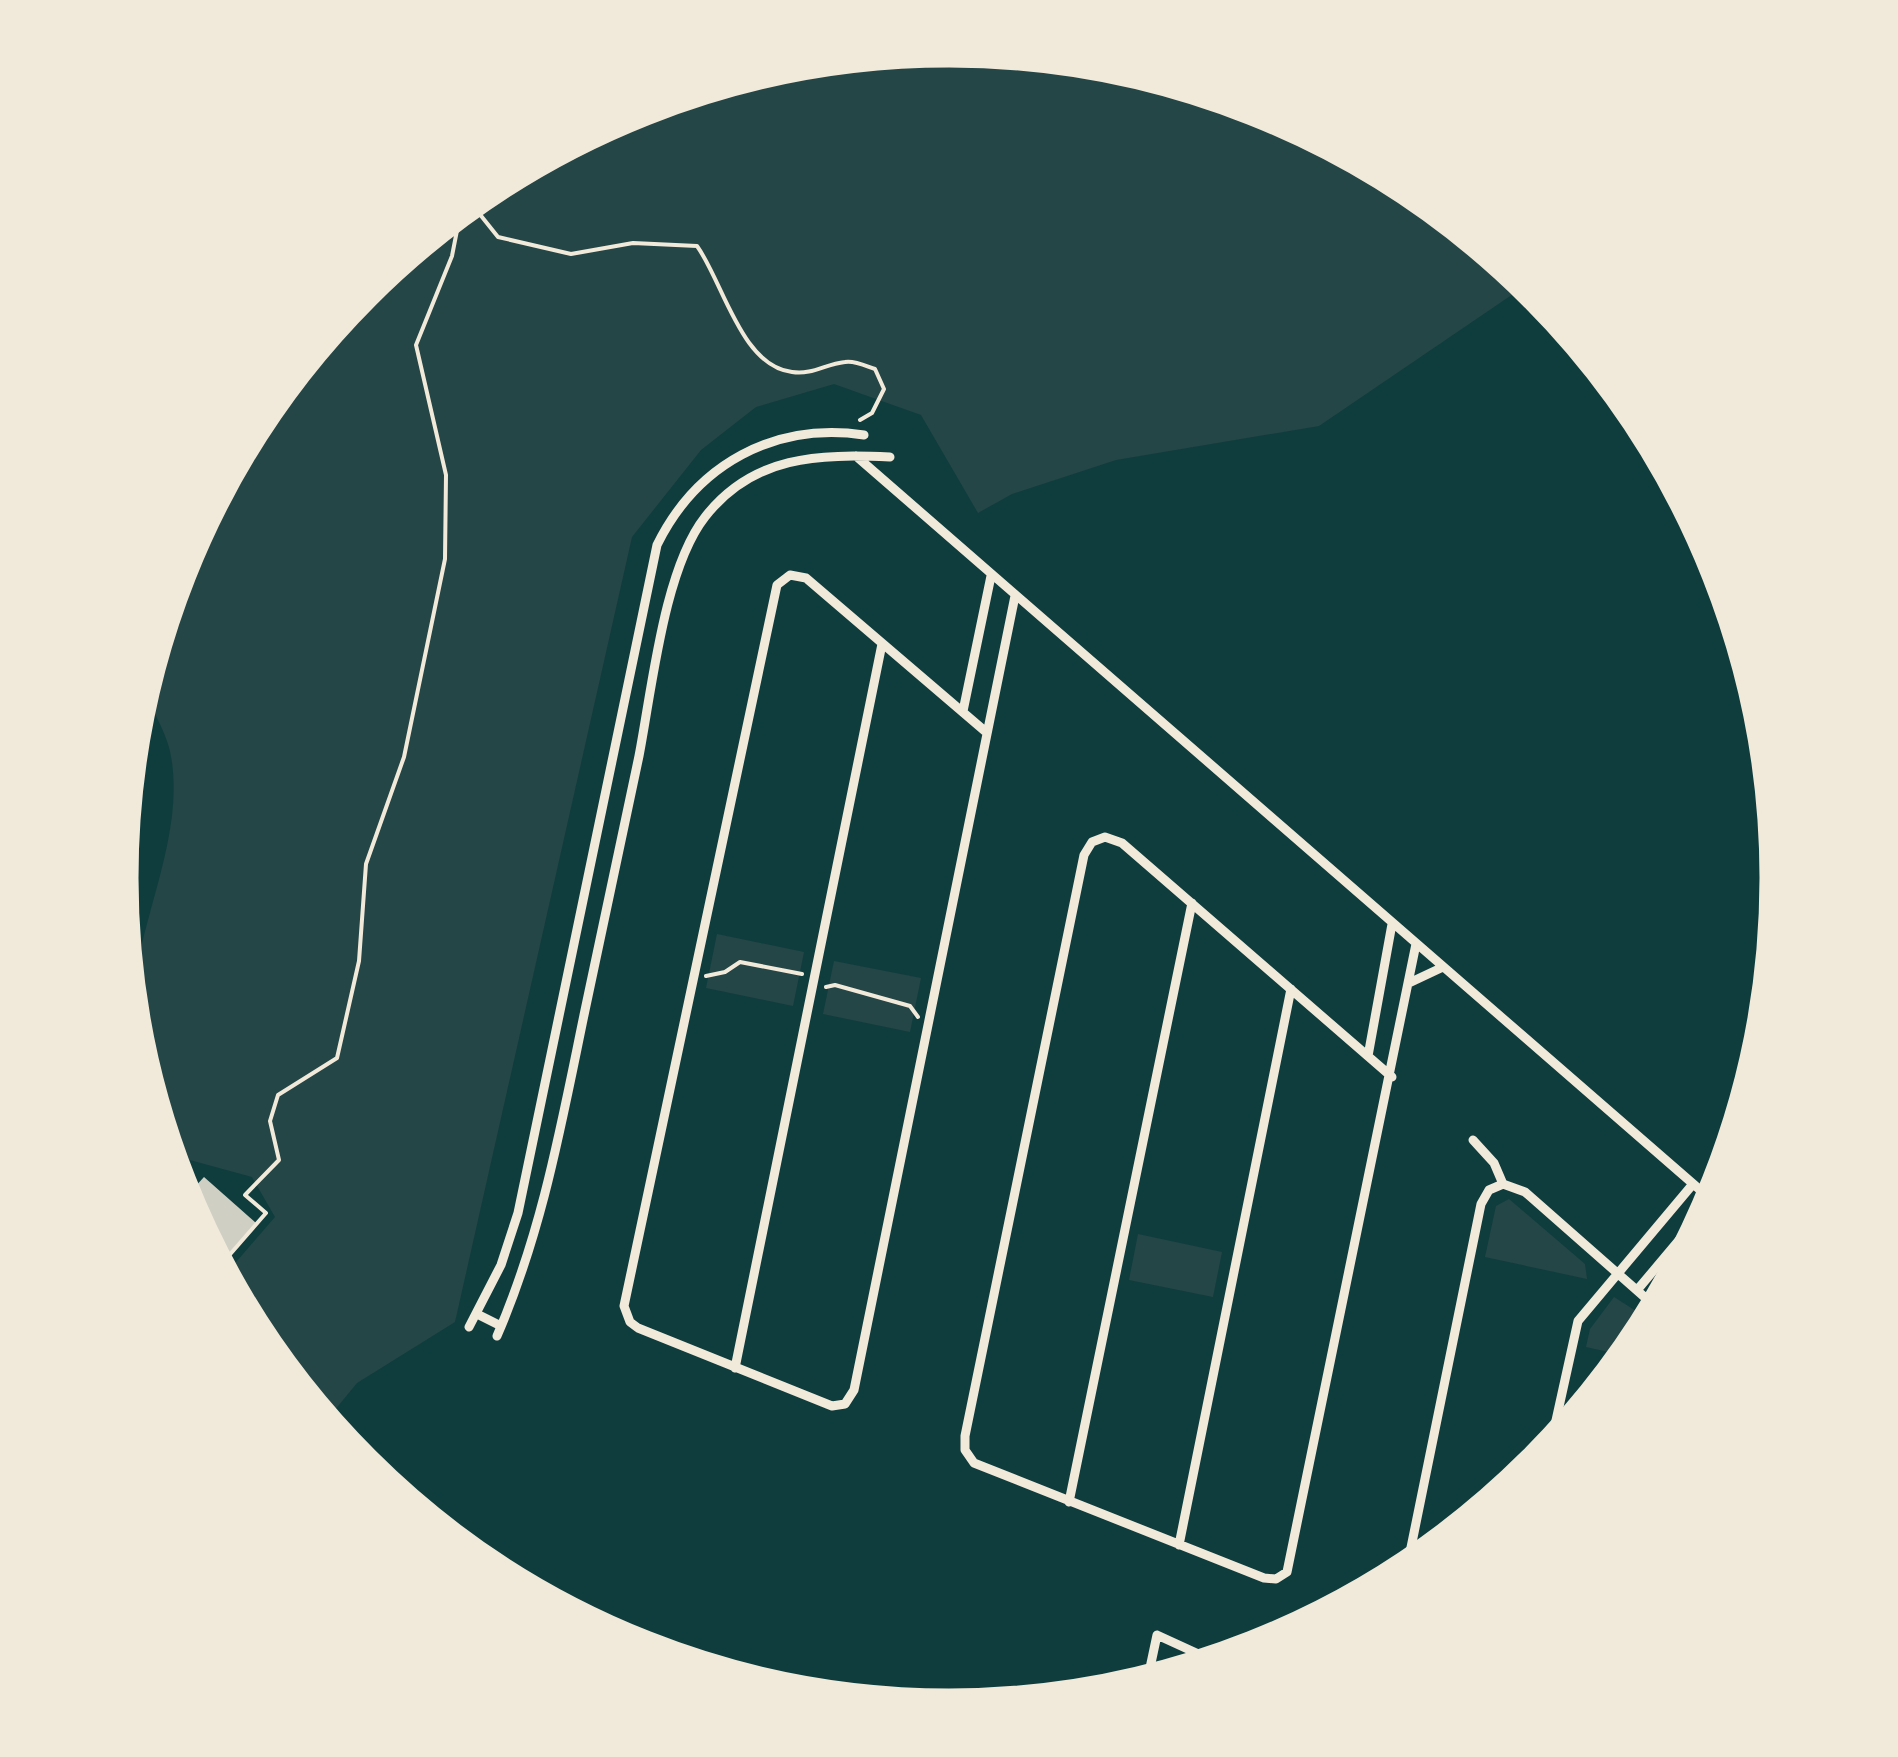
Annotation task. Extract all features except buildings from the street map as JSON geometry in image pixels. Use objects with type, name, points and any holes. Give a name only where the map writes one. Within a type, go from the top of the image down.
[{"type":"street","points":[[469,1327],[501,1265],[518,1214],[657,545],[690,493],[737,456],[790,436],[864,436]]},
{"type":"street","points":[[856,456],[1701,1191]]},
{"type":"street","points":[[477,1314],[499,1331],[527,1260],[557,1158],[613,872],[684,550],[716,503],[763,470],[800,458],[890,457]]},
{"type":"street","points":[[986,732],[806,578],[790,576],[777,585],[625,1301],[627,1317],[638,1328],[826,1404],[845,1404],[854,1390],[1015,596]]},
{"type":"street","points":[[963,711],[991,576]]},
{"type":"street","points":[[735,1368],[882,644]]},
{"type":"street","points":[[1392,1077],[1117,839],[1099,838],[1084,854],[965,1450],[981,1468],[1264,1578],[1282,1576],[1292,1561],[1392,1077],[1416,944]]},
{"type":"street","points":[[1069,1502],[1192,902]]},
{"type":"street","points":[[1368,1056],[1392,924]]},
{"type":"street","points":[[1408,983],[1443,967]]},
{"type":"street","points":[[1179,1546],[1291,990]]},
{"type":"street","points":[[1473,1140],[1494,1163],[1503,1184]]},
{"type":"street","points":[[1411,1548],[1482,1204],[1489,1190],[1503,1184],[1525,1192],[1646,1297]]},
{"type":"street","points":[[1554,1422],[1574,1330],[1586,1307],[1693,1184]]},
{"type":"street","points":[[1638,1289],[1674,1247]]},
{"type":"street","points":[[1151,1666],[1157,1635],[1196,1653]]},
{"type":"path","points":[[480,214],[498,237],[571,254],[632,243],[697,246],[716,273],[729,314],[766,362],[786,372],[810,374],[847,361],[875,368],[884,389],[872,414],[846,433]]},
{"type":"path","points":[[229,1256],[266,1213],[245,1195],[279,1160],[270,1121],[278,1095],[337,1058],[359,961],[366,864],[404,757],[425,667],[445,559],[446,475],[416,345],[452,256],[456,231]]},
{"type":"shaded area","points":[[896,67],[1002,67],[1108,81],[1210,108],[1309,149],[1401,202],[1444,233],[1514,294],[1319,426],[1116,460],[1012,494],[978,513],[921,415],[834,384],[756,407],[701,450],[632,537],[455,1322],[357,1383],[334,1411],[273,1330],[233,1265],[275,1217],[252,1177],[186,1159],[163,1089],[139,955],[172,819],[174,785],[168,743],[153,710],[163,668],[197,567],[244,472],[337,342],[413,267],[497,202],[589,149],[688,108],[790,81]]},
{"type":"shaded area","points":[[717,934],[804,952],[793,1006],[706,988]]},
{"type":"shaded area","points":[[834,961],[921,978],[910,1032],[823,1014]]},
{"type":"shaded area","points":[[1509,1199],[1585,1264],[1587,1279],[1485,1257],[1496,1206]]},
{"type":"shaded area","points":[[1138,1234],[1222,1252],[1213,1297],[1129,1280]]},
{"type":"shaded area","points":[[1614,1297],[1637,1312],[1609,1352],[1586,1347],[1590,1329]]}]
